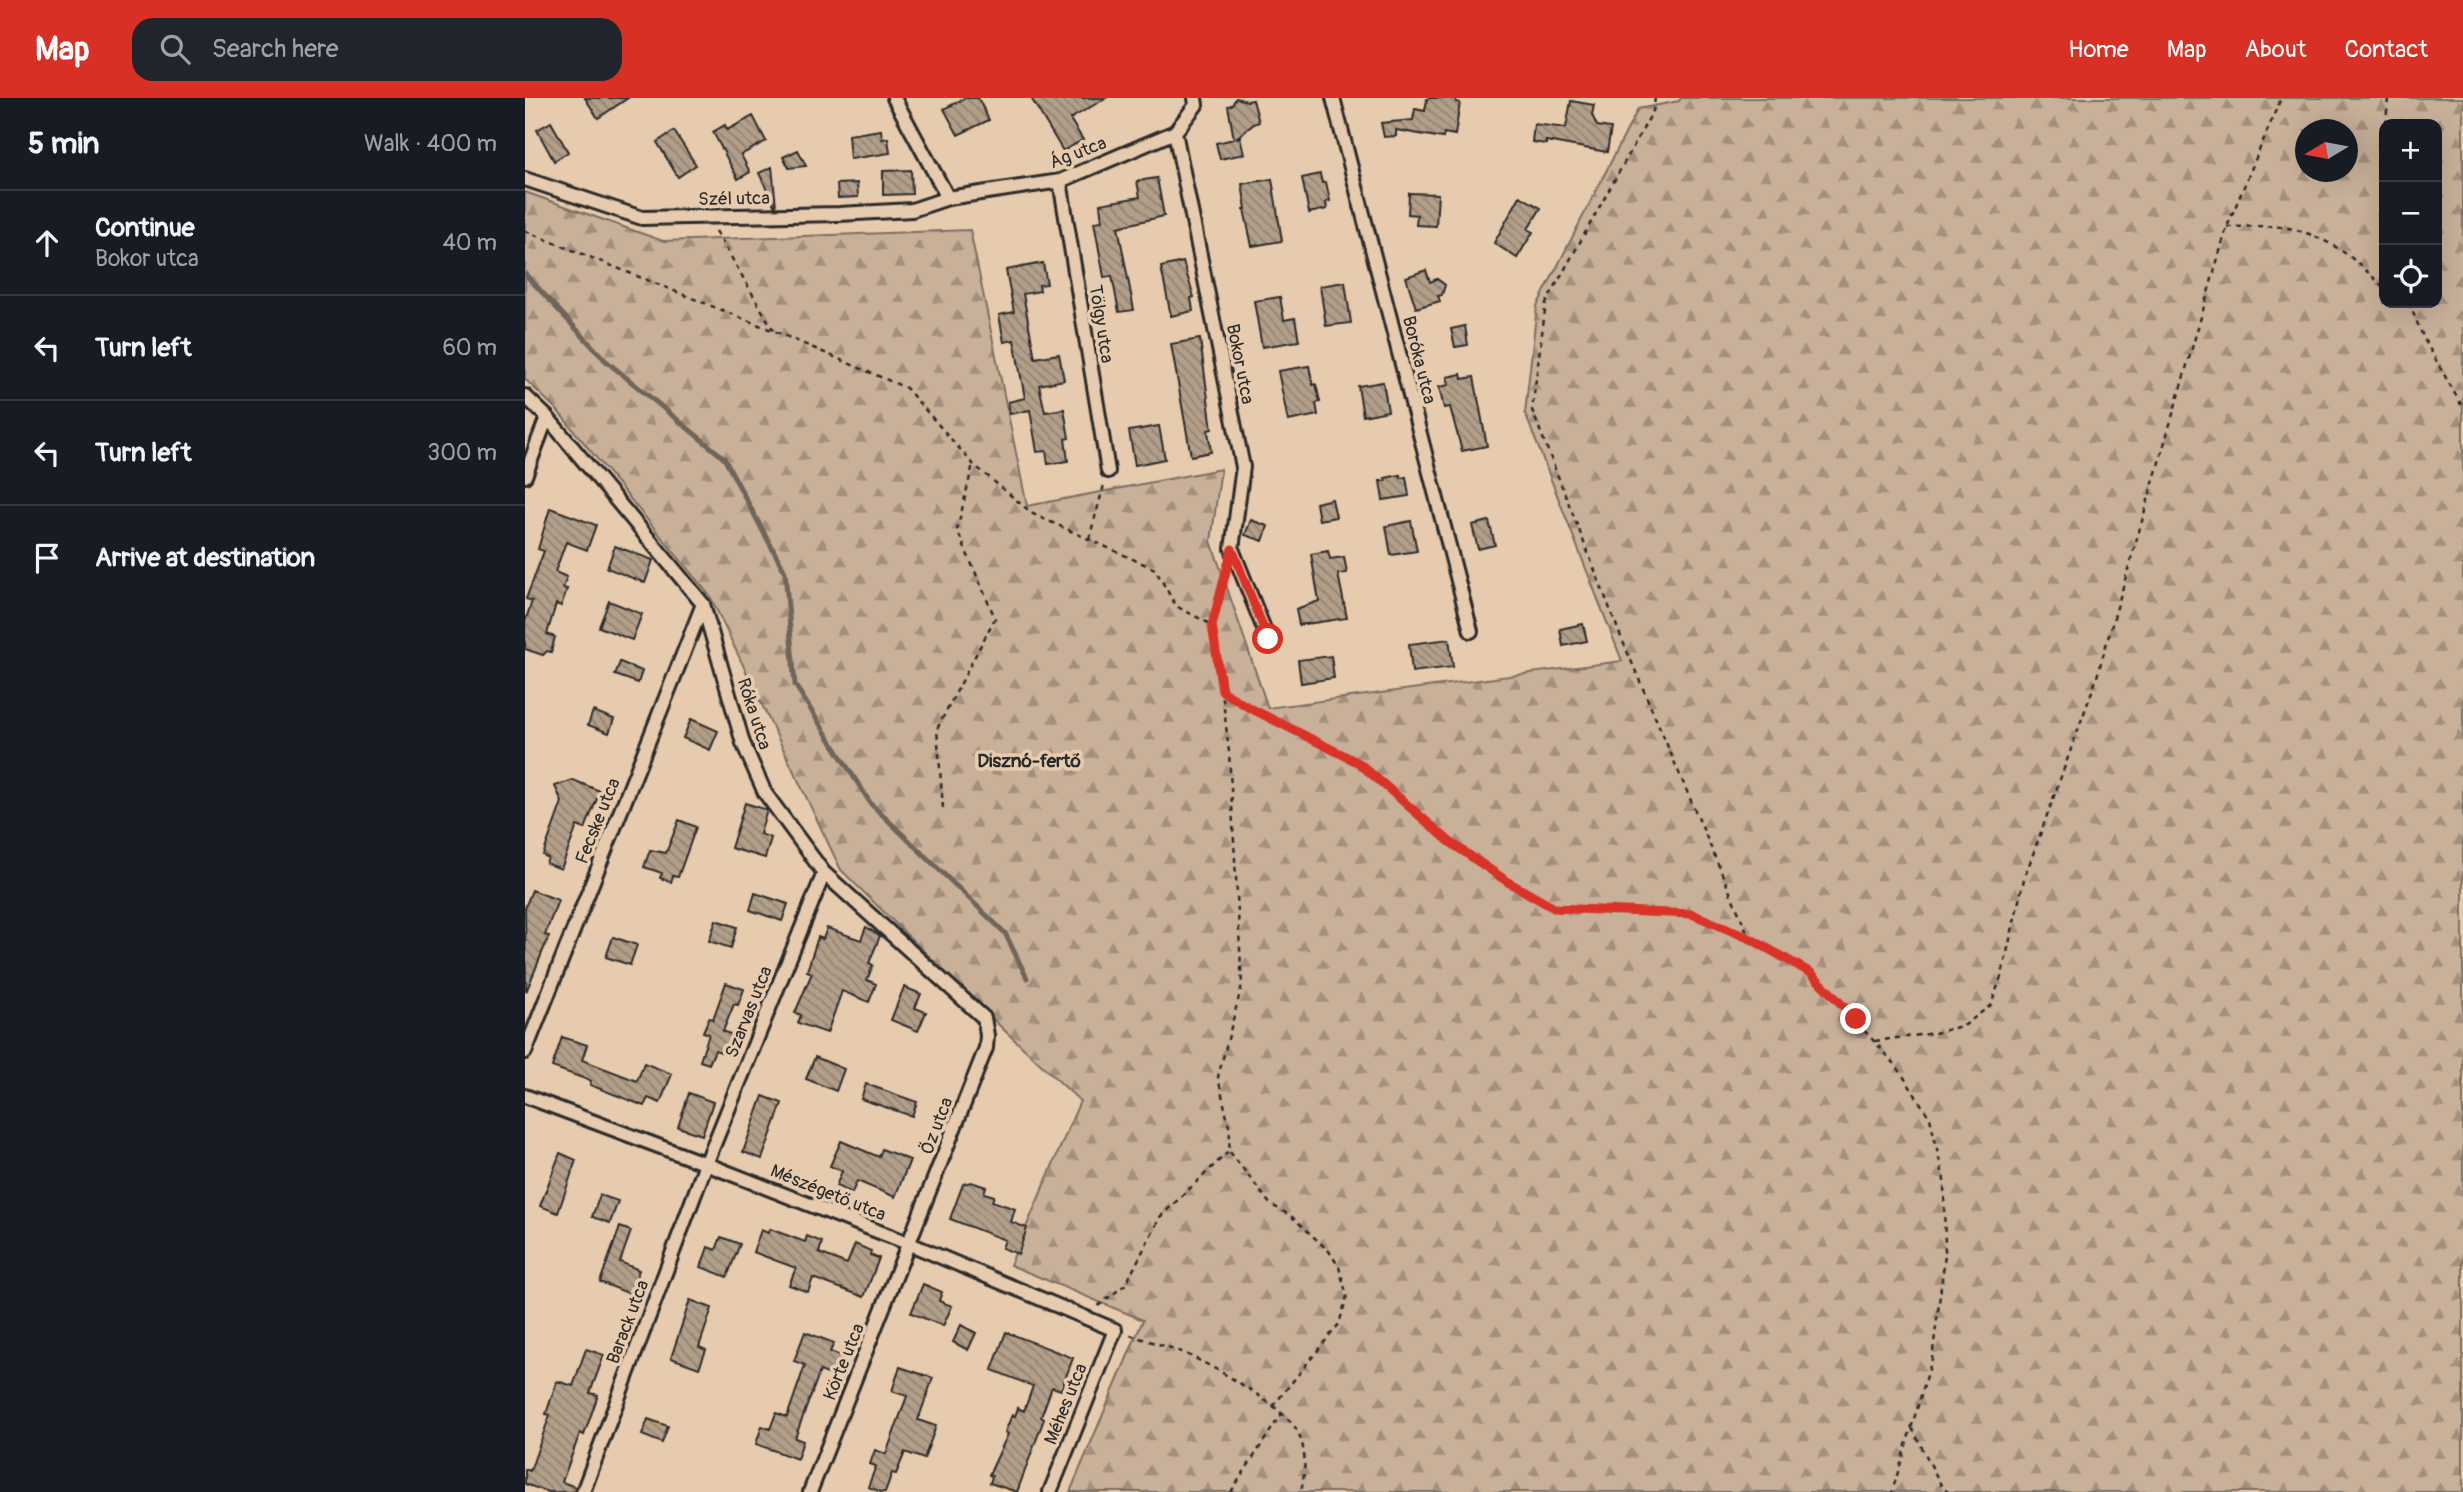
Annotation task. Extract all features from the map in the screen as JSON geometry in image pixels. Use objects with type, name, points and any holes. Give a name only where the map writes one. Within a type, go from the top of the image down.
[{"type":"street","points":[[894,98],[948,198]]},
{"type":"street","points":[[1175,132],[1196,105],[1195,98]]},
{"type":"street","name":"Boróka utca","points":[[1333,98],[1471,631]]},
{"type":"street","name":"Ág utca","points":[[948,198],[1060,181],[1175,132]]},
{"type":"street","name":"Bokor utca","points":[[1175,132],[1243,467],[1232,549],[1268,639]]},
{"type":"street","name":"Szél utca","points":[[525,179],[642,218],[839,215],[912,210],[948,198]]},
{"type":"street","name":"Tölgy utca","points":[[1060,181],[1108,471]]},
{"type":"street","name":"Róka utca","points":[[525,396],[547,417],[703,604],[743,743],[765,793],[824,873],[984,1018]]},
{"type":"street","points":[[525,476],[547,417]]},
{"type":"street","name":"Fecske utca","points":[[525,1052],[703,604]]},
{"type":"street","name":"Szarvas utca","points":[[706,1164],[824,873]]},
{"type":"street","name":"Őz utca","points":[[910,1244],[986,1048],[988,1035],[984,1018]]},
{"type":"street","name":"Mészégető utca","points":[[525,1096],[910,1244],[1115,1330]]},
{"type":"street","name":"Barack utca","points":[[583,1492],[706,1164]]},
{"type":"street","name":"Körte utca","points":[[810,1492],[910,1244]]},
{"type":"street","name":"Méhes utca","points":[[1050,1492],[1115,1330]]},
{"type":"path","points":[[1655,98],[1653,111],[1546,303],[1532,410],[1621,637],[1751,939]]},
{"type":"path","points":[[1875,1041],[1965,1026],[1990,1005],[2002,974],[2024,879],[2096,680],[2227,227],[2281,98]]},
{"type":"path","points":[[2386,119],[2388,98]]},
{"type":"path","points":[[708,217],[774,331]]},
{"type":"path","points":[[2227,227],[2291,228],[2334,244],[2379,284]]},
{"type":"path","points":[[525,231],[774,331],[906,388],[973,464],[1033,514],[1155,569],[1176,606],[1212,625]]},
{"type":"path","points":[[2412,308],[2424,339],[2463,408]]},
{"type":"path","points":[[943,808],[937,729],[995,618],[957,530],[973,464]]},
{"type":"path","points":[[1089,539],[1108,471]]},
{"type":"path","points":[[1232,549],[1212,625],[1229,752],[1243,985],[1219,1077],[1230,1130],[1229,1151],[1270,1203],[1291,1216],[1329,1251],[1339,1267],[1347,1296],[1339,1324],[1273,1406]]},
{"type":"path","points":[[1222,691],[1359,763],[1450,842],[1508,882],[1554,908],[1692,914],[1751,939],[1811,973],[1896,1065],[1930,1118],[1944,1180],[1945,1255],[1932,1359],[1892,1492]]},
{"type":"path","points":[[1085,1316],[1126,1284],[1160,1217],[1229,1151]]},
{"type":"path","points":[[1115,1330],[1186,1354],[1282,1413],[1298,1432],[1307,1462],[1301,1492]]},
{"type":"path","points":[[1231,1492],[1282,1413]]},
{"type":"path","points":[[1911,1428],[1942,1487],[1948,1492]]},
{"type":"green space","points":[[1681,98],[2463,98],[2463,1492],[1070,1492],[1143,1320],[1010,1265],[1080,1101],[841,870],[710,596],[557,410],[525,379],[525,192],[663,241],[970,230],[1027,506],[1221,469],[1211,541],[1268,708],[1622,661],[1525,413],[1537,306],[1638,109],[1679,101]]},
{"type":"building","points":[[585,98],[628,98],[598,118]]},
{"type":"building","points":[[965,98],[978,98],[989,120],[958,135],[944,109]]},
{"type":"building","points":[[1031,98],[1106,98],[1070,119],[1083,140],[1063,151]]},
{"type":"building","points":[[1236,98],[1253,100],[1259,122],[1236,138],[1240,137],[1244,154],[1220,159],[1216,143],[1234,139],[1228,106],[1232,105]]},
{"type":"building","points":[[1456,98],[1456,102],[1460,103],[1455,135],[1444,133],[1443,138],[1396,130],[1396,136],[1384,137],[1381,123],[1413,120],[1415,109],[1425,111],[1427,99]]},
{"type":"building","points":[[1571,101],[1594,105],[1592,115],[1597,126],[1611,128],[1607,152],[1546,141],[1546,144],[1532,142],[1534,124],[1566,128]]},
{"type":"building","points":[[753,116],[766,141],[741,155],[750,172],[738,179],[713,132],[725,125],[727,130]]},
{"type":"building","points":[[551,122],[568,152],[554,161],[537,130]]},
{"type":"building","points":[[881,130],[882,139],[888,138],[890,153],[850,159],[848,135]]},
{"type":"building","points":[[674,131],[696,165],[678,177],[657,142]]},
{"type":"building","points":[[798,150],[806,166],[789,168],[783,157]]},
{"type":"building","points":[[772,167],[776,206],[775,207],[759,173]]},
{"type":"building","points":[[911,170],[912,194],[883,195],[883,171]]},
{"type":"building","points":[[1320,174],[1322,183],[1326,182],[1330,201],[1326,202],[1327,209],[1309,213],[1302,178]]},
{"type":"building","points":[[1157,178],[1164,216],[1118,227],[1134,310],[1119,312],[1112,276],[1104,277],[1094,222],[1102,221],[1100,204],[1140,197],[1137,181]]},
{"type":"building","points":[[1272,179],[1282,241],[1252,246],[1242,184]]},
{"type":"building","points":[[857,183],[858,197],[838,198],[837,184]]},
{"type":"building","points":[[1409,193],[1438,194],[1436,226],[1416,225],[1417,215],[1408,214]]},
{"type":"building","points":[[1520,196],[1541,208],[1528,229],[1533,232],[1517,258],[1494,243]]},
{"type":"building","points":[[1183,262],[1194,297],[1191,298],[1193,311],[1171,316],[1161,267]]},
{"type":"building","points":[[1043,263],[1047,284],[1039,285],[1040,291],[1023,294],[1035,358],[1059,354],[1064,380],[1039,385],[1045,412],[1064,409],[1069,438],[1065,439],[1068,461],[1048,464],[1046,451],[1037,452],[1030,410],[1010,414],[1008,402],[1025,398],[1014,340],[1004,342],[999,315],[1014,312],[1006,270]]},
{"type":"building","points":[[1426,270],[1430,282],[1437,279],[1445,285],[1442,295],[1438,296],[1440,301],[1416,308],[1406,277]]},
{"type":"building","points":[[1345,282],[1351,323],[1326,326],[1320,286]]},
{"type":"building","points":[[1280,297],[1284,320],[1295,318],[1299,341],[1262,347],[1254,301]]},
{"type":"building","points":[[1465,326],[1468,345],[1455,347],[1451,329]]},
{"type":"building","points":[[1200,339],[1212,429],[1208,430],[1211,452],[1191,456],[1171,344]]},
{"type":"building","points":[[1309,366],[1320,402],[1316,403],[1318,415],[1288,421],[1278,371]]},
{"type":"building","points":[[1461,374],[1462,379],[1474,377],[1487,446],[1462,451],[1450,407],[1444,408],[1439,387],[1449,385],[1447,377]]},
{"type":"building","points":[[1383,382],[1388,411],[1363,416],[1358,386]]},
{"type":"building","points":[[1159,426],[1165,459],[1135,465],[1129,431]]},
{"type":"building","points":[[1400,475],[1401,478],[1406,477],[1409,496],[1383,500],[1380,481]]},
{"type":"building","points":[[1332,499],[1336,517],[1319,520],[1316,503]]},
{"type":"building","points":[[550,508],[596,525],[587,550],[566,542],[555,572],[567,577],[563,588],[567,589],[561,606],[556,604],[547,634],[555,637],[551,652],[547,651],[543,655],[525,649],[525,622],[532,601],[526,599],[544,551],[538,549]]},
{"type":"building","points":[[1251,520],[1268,526],[1263,541],[1245,535]]},
{"type":"building","points":[[1411,521],[1417,551],[1391,555],[1386,526]]},
{"type":"building","points":[[1489,521],[1495,545],[1478,549],[1472,525]]},
{"type":"building","points":[[615,546],[653,560],[645,583],[607,568]]},
{"type":"building","points":[[1328,551],[1330,559],[1344,557],[1347,573],[1338,574],[1347,618],[1299,625],[1296,609],[1319,601],[1311,554]]},
{"type":"building","points":[[609,601],[642,614],[632,640],[599,627]]},
{"type":"building","points":[[1583,624],[1587,641],[1563,646],[1560,629]]},
{"type":"building","points":[[1449,639],[1453,667],[1412,672],[1409,644]]},
{"type":"building","points":[[1331,656],[1334,678],[1301,683],[1298,660]]},
{"type":"building","points":[[620,662],[642,671],[638,683],[615,675]]},
{"type":"building","points":[[593,711],[614,719],[609,733],[588,725]]},
{"type":"building","points":[[691,719],[718,731],[710,750],[683,738]]},
{"type":"building","points":[[573,780],[600,791],[585,829],[577,826],[561,869],[546,863],[548,858],[543,855],[562,802],[555,786]]},
{"type":"building","points":[[745,803],[767,810],[760,834],[771,838],[765,858],[731,848]]},
{"type":"building","points":[[679,820],[696,827],[678,877],[673,876],[671,882],[660,878],[662,873],[644,867],[650,850],[666,853]]},
{"type":"building","points":[[532,890],[558,900],[545,935],[549,936],[526,992],[525,908]]},
{"type":"building","points":[[755,893],[788,904],[782,921],[750,910]]},
{"type":"building","points":[[716,920],[737,927],[731,948],[709,941]]},
{"type":"building","points":[[866,927],[880,936],[869,963],[873,965],[867,980],[876,984],[869,1002],[842,991],[827,1033],[798,1023],[801,1015],[795,1013],[812,973],[807,971],[818,937],[823,939],[827,928],[861,940]]},
{"type":"building","points":[[613,937],[637,945],[630,965],[606,957]]},
{"type":"building","points":[[726,983],[744,989],[738,1005],[734,1004],[723,1031],[739,1038],[732,1056],[715,1050],[709,1064],[700,1061],[709,1034],[703,1032],[709,1018],[713,1019]]},
{"type":"building","points":[[904,987],[921,994],[915,1008],[926,1012],[918,1031],[891,1020]]},
{"type":"building","points":[[562,1037],[587,1045],[582,1060],[637,1081],[644,1063],[672,1074],[660,1103],[648,1098],[644,1106],[590,1085],[591,1081],[552,1067]]},
{"type":"building","points":[[815,1057],[844,1069],[836,1091],[806,1079]]},
{"type":"building","points":[[866,1084],[917,1102],[912,1116],[861,1099]]},
{"type":"building","points":[[689,1093],[713,1102],[702,1135],[678,1127]]},
{"type":"building","points":[[763,1096],[782,1103],[762,1159],[743,1152]]},
{"type":"building","points":[[841,1141],[879,1157],[882,1149],[910,1160],[895,1197],[857,1181],[852,1193],[836,1186],[842,1171],[830,1166]]},
{"type":"building","points":[[560,1153],[576,1160],[558,1213],[540,1206]]},
{"type":"building","points":[[971,1182],[986,1187],[984,1193],[994,1196],[992,1201],[1015,1209],[1011,1222],[1027,1228],[1018,1254],[1002,1248],[1005,1240],[950,1219],[963,1184]]},
{"type":"building","points":[[600,1195],[618,1201],[610,1223],[592,1217]]},
{"type":"building","points":[[620,1227],[631,1231],[620,1262],[639,1270],[630,1294],[600,1282]]},
{"type":"building","points":[[770,1229],[805,1242],[807,1236],[822,1242],[819,1253],[847,1264],[855,1244],[871,1251],[870,1255],[879,1258],[864,1297],[813,1278],[808,1292],[789,1285],[796,1268],[753,1252],[761,1230],[768,1233]]},
{"type":"building","points":[[721,1237],[740,1244],[727,1277],[701,1267],[708,1247],[716,1250]]},
{"type":"building","points":[[923,1284],[942,1292],[939,1301],[952,1306],[943,1326],[911,1313]]},
{"type":"building","points":[[690,1300],[712,1308],[699,1347],[706,1350],[699,1368],[671,1358]]},
{"type":"building","points":[[961,1325],[976,1333],[968,1350],[953,1342]]},
{"type":"building","points":[[805,1332],[834,1343],[830,1352],[841,1356],[833,1376],[820,1371],[795,1438],[803,1441],[797,1459],[756,1444],[762,1426],[770,1429],[776,1413],[787,1417],[805,1365],[794,1361]]},
{"type":"building","points":[[1006,1332],[1073,1358],[1061,1390],[1052,1387],[1041,1417],[1044,1419],[1017,1492],[990,1483],[992,1476],[989,1475],[1008,1434],[1005,1432],[1012,1415],[1015,1416],[1018,1408],[1024,1411],[1033,1386],[992,1370]]},
{"type":"building","points":[[586,1349],[604,1355],[590,1393],[598,1395],[584,1435],[580,1433],[562,1482],[576,1487],[574,1492],[548,1492],[525,1484],[525,1469],[530,1471],[550,1415],[546,1414],[557,1381],[573,1386]]},
{"type":"building","points":[[900,1367],[933,1378],[918,1420],[936,1426],[924,1459],[905,1452],[896,1474],[892,1473],[885,1492],[881,1492],[868,1487],[876,1466],[870,1464],[875,1450],[886,1454],[907,1396],[892,1391]]},
{"type":"building","points":[[648,1419],[668,1426],[662,1443],[642,1435]]},
{"type":"waterway","points":[[525,274],[606,361],[724,458],[785,572],[795,685],[871,804],[1005,933],[1027,978]]},
{"type":"district","name":"Disznó-fertő","points":[[1029,761]]},
{"type":"route","points":[[1268,639],[1232,549],[1212,625],[1222,691],[1359,763],[1450,842],[1508,882],[1554,908],[1692,914],[1751,939],[1811,973],[1856,1019]]}]
